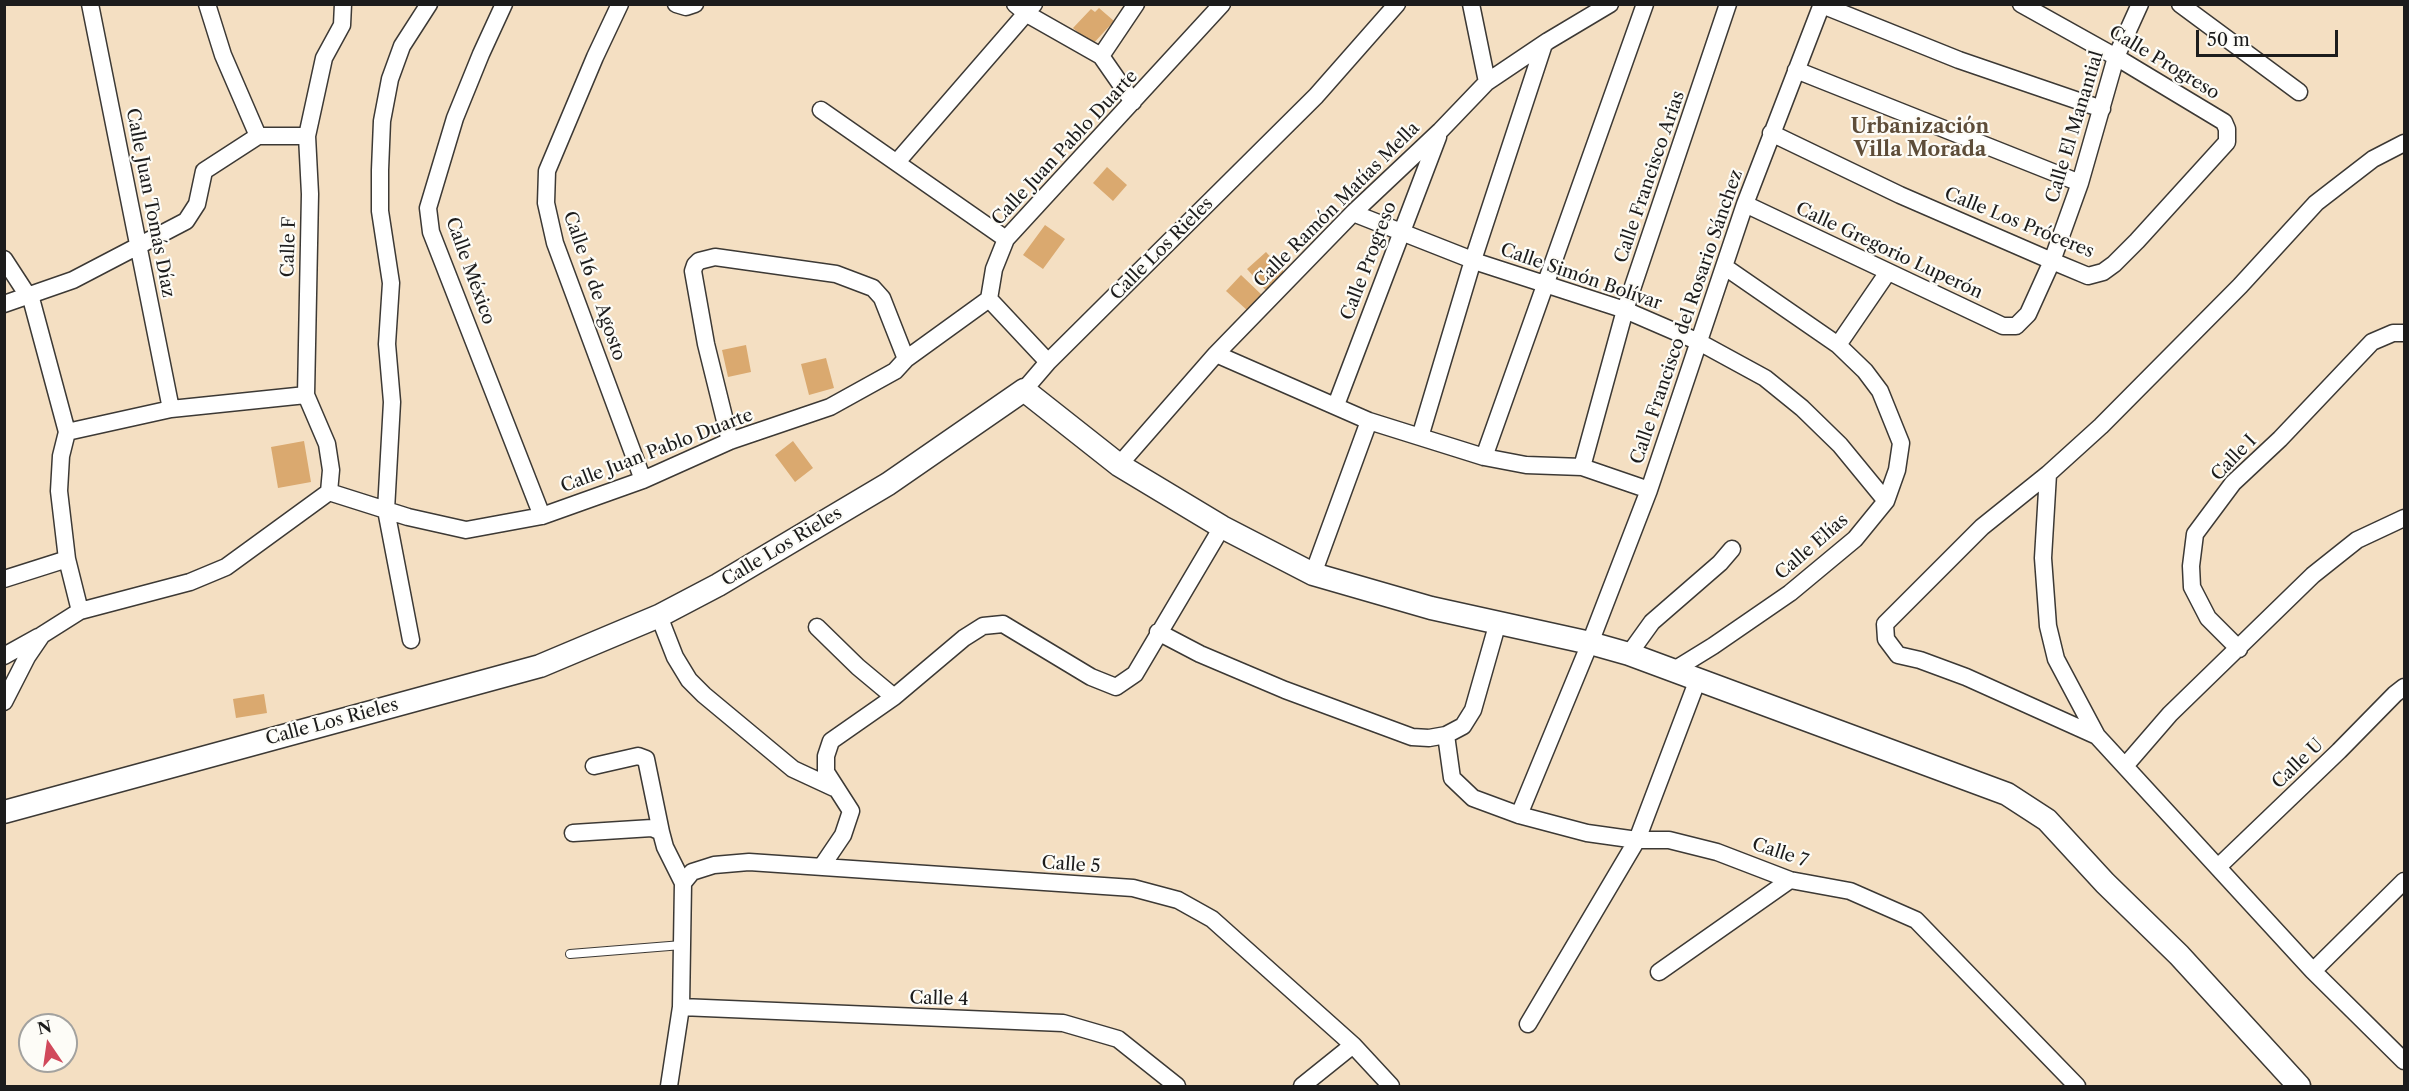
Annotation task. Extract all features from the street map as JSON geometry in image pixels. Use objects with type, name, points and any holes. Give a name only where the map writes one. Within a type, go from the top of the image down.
[{"type":"street","name":"Calle Juan Tomás Díaz","points":[[90,4],[171,409]]},
{"type":"street","points":[[207,4],[224,55],[258,136]]},
{"type":"street","name":"Calle F","points":[[329,492],[331,470],[327,444],[306,395],[310,194],[307,136],[324,57],[342,25],[343,4]]},
{"type":"street","points":[[411,640],[386,510],[392,402],[387,344],[391,283],[380,211],[382,121],[390,79],[402,46],[429,4]]},
{"type":"street","name":"Calle México","points":[[504,4],[455,118],[428,208],[431,232],[542,516]]},
{"type":"street","name":"Calle 16 de Agosto","points":[[620,4],[595,57],[548,171],[546,203],[555,243],[643,480]]},
{"type":"street","points":[[676,4],[686,7],[695,4]]},
{"type":"street","points":[[1101,56],[1136,4]]},
{"type":"street","name":"Calle Juan Pablo Duarte","points":[[329,492],[386,510],[466,530],[542,516],[643,480],[730,441],[830,407],[895,371],[906,359],[989,299],[994,269],[1005,239],[1222,4]]},
{"type":"street","name":"Calle Los Rieles","points":[[4,812],[540,666],[659,616],[718,585],[888,484],[1024,390],[1048,362],[1316,96],[1397,4]]},
{"type":"street","points":[[1471,4],[1487,82]]},
{"type":"street","name":"Calle Ramón Matías Mella","points":[[1119,465],[1215,354],[1353,213],[1440,131],[1487,82],[1610,4]]},
{"type":"street","points":[[1484,457],[1645,4]]},
{"type":"street","name":"Calle Francisco Arias","points":[[1582,467],[1625,310],[1728,4]]},
{"type":"street","name":"Calle Progreso","points":[[2021,4],[2116,57],[2224,122]]},
{"type":"street","name":"Calle El Manantial","points":[[2016,326],[2028,314],[2052,261],[2080,183],[2116,57],[2140,4]]},
{"type":"street","points":[[2180,4],[2299,92]]},
{"type":"street","points":[[1822,5],[1959,60],[2102,109]]},
{"type":"street","name":"Calle Francisco del Rosario Sánchez","points":[[1519,815],[1590,643],[1649,490],[1745,204],[1822,5]]},
{"type":"street","points":[[897,162],[1025,8],[1101,56],[1133,102]]},
{"type":"street","points":[[1420,437],[1473,260],[1544,44]]},
{"type":"street","points":[[1796,70],[2080,183]]},
{"type":"street","points":[[821,110],[1005,239]]},
{"type":"street","name":"Calle Los Próceres","points":[[1771,133],[1900,195],[2088,276],[2103,272],[2114,264],[2227,142],[2227,129],[2224,122]]},
{"type":"street","name":"Calle Progreso","points":[[1336,405],[1440,131]]},
{"type":"street","points":[[4,304],[73,280],[186,221],[196,204],[204,171],[258,136],[307,136]]},
{"type":"street","points":[[2097,736],[1966,677],[1920,660],[1898,655],[1886,639],[1885,624],[1982,527],[2048,474],[2101,426],[2240,286],[2316,203],[2373,159],[2404,143]]},
{"type":"street","name":"Calle Gregorio Luperón","points":[[1745,204],[2003,326],[2016,326]]},
{"type":"street","name":"Calle Simón Bolívar","points":[[1353,213],[1473,260],[1625,310],[1699,342],[1765,378],[1802,408],[1840,445],[1886,501]]},
{"type":"street","points":[[730,441],[706,344],[693,271],[699,261],[715,257],[824,272],[852,279],[873,288],[882,298],[906,359]]},
{"type":"street","points":[[4,258],[32,302],[67,432],[61,456],[59,491],[67,560],[80,611]]},
{"type":"street","name":"Calle Elías","points":[[1674,670],[1790,593],[1855,539],[1886,501],[1897,470],[1901,443],[1880,391],[1865,371],[1838,345],[1725,267]]},
{"type":"street","points":[[1838,345],[1888,272]]},
{"type":"street","points":[[989,299],[1048,362]]},
{"type":"street","name":"Calle I","points":[[2239,649],[2208,618],[2192,587],[2191,566],[2195,534],[2234,483],[2280,440],[2372,342],[2393,333],[2404,333]]},
{"type":"street","points":[[1215,354],[1369,421],[1420,437],[1484,457],[1526,465],[1582,467],[1649,490]]},
{"type":"street","points":[[1024,390],[1119,465],[1222,527],[1313,574],[1431,608],[1590,643],[1629,654],[2007,794],[2047,820],[2105,883],[2179,955],[2299,1086]]},
{"type":"street","points":[[67,432],[171,409],[306,395]]},
{"type":"street","points":[[1313,574],[1369,421]]},
{"type":"street","points":[[2048,474],[2043,558],[2048,626],[2056,659],[2097,736],[2313,970],[2404,1061]]},
{"type":"street","points":[[4,656],[80,611],[190,582],[226,567],[329,492]]},
{"type":"street","points":[[2125,766],[2170,714],[2313,575],[2357,540],[2404,518]]},
{"type":"street","points":[[822,867],[843,835],[851,811],[834,788],[826,772],[826,756],[831,741],[894,697],[964,638],[983,626],[1003,624],[1091,677],[1116,687],[1135,674],[1222,527]]},
{"type":"street","points":[[1629,654],[1652,622],[1720,563],[1732,549]]},
{"type":"street","points":[[4,579],[67,560]]},
{"type":"street","points":[[659,616],[675,657],[690,680],[704,695],[793,769],[834,788]]},
{"type":"street","points":[[1158,632],[1232,668],[1412,737],[1429,738],[1446,735],[1463,726],[1473,710],[1498,622]]},
{"type":"street","points":[[817,627],[858,667],[894,697]]},
{"type":"street","points":[[4,702],[27,657],[42,635]]},
{"type":"street","points":[[1528,1024],[1637,840],[1698,678]]},
{"type":"street","name":"Calle U","points":[[2218,867],[2404,687]]},
{"type":"street","name":"Calle 7","points":[[1446,735],[1452,778],[1473,798],[1519,815],[1587,833],[1637,840],[1669,840],[1717,852],[1790,880],[1850,891],[1916,920],[2078,1086]]},
{"type":"street","points":[[594,765],[638,756],[646,759],[665,847],[683,883],[681,1007],[669,1086]]},
{"type":"street","points":[[573,833],[652,828],[662,832]]},
{"type":"street","name":"Calle 5","points":[[683,883],[692,872],[714,865],[749,862],[1133,888],[1178,900],[1212,919],[1353,1045],[1391,1086]]},
{"type":"street","points":[[1659,972],[1790,880]]},
{"type":"street","points":[[2313,970],[2404,881]]},
{"type":"street","name":"Calle 4","points":[[681,1007],[1063,1023],[1118,1039],[1177,1086]]},
{"type":"street","points":[[1302,1086],[1353,1045]]},
{"type":"lane","points":[[570,954],[682,945]]},
{"type":"building","points":[[1099,8],[1114,21],[1092,45],[1073,28],[1091,9],[1095,12]]},
{"type":"building","points":[[1107,167],[1127,185],[1113,201],[1093,183]]},
{"type":"building","points":[[1045,225],[1065,239],[1043,269],[1023,255]]},
{"type":"building","points":[[1266,252],[1288,276],[1268,293],[1247,269]]},
{"type":"building","points":[[1241,275],[1263,296],[1248,311],[1226,291]]},
{"type":"building","points":[[746,345],[751,372],[728,377],[722,350]]},
{"type":"building","points":[[826,358],[834,388],[809,395],[801,364]]},
{"type":"building","points":[[304,441],[311,482],[278,488],[271,447]]},
{"type":"building","points":[[793,441],[813,468],[795,482],[775,455]]},
{"type":"building","points":[[264,694],[267,713],[236,718],[233,699]]},
{"type":"district","name":"Urbanización Villa Morada","points":[[1920,138]]}]
